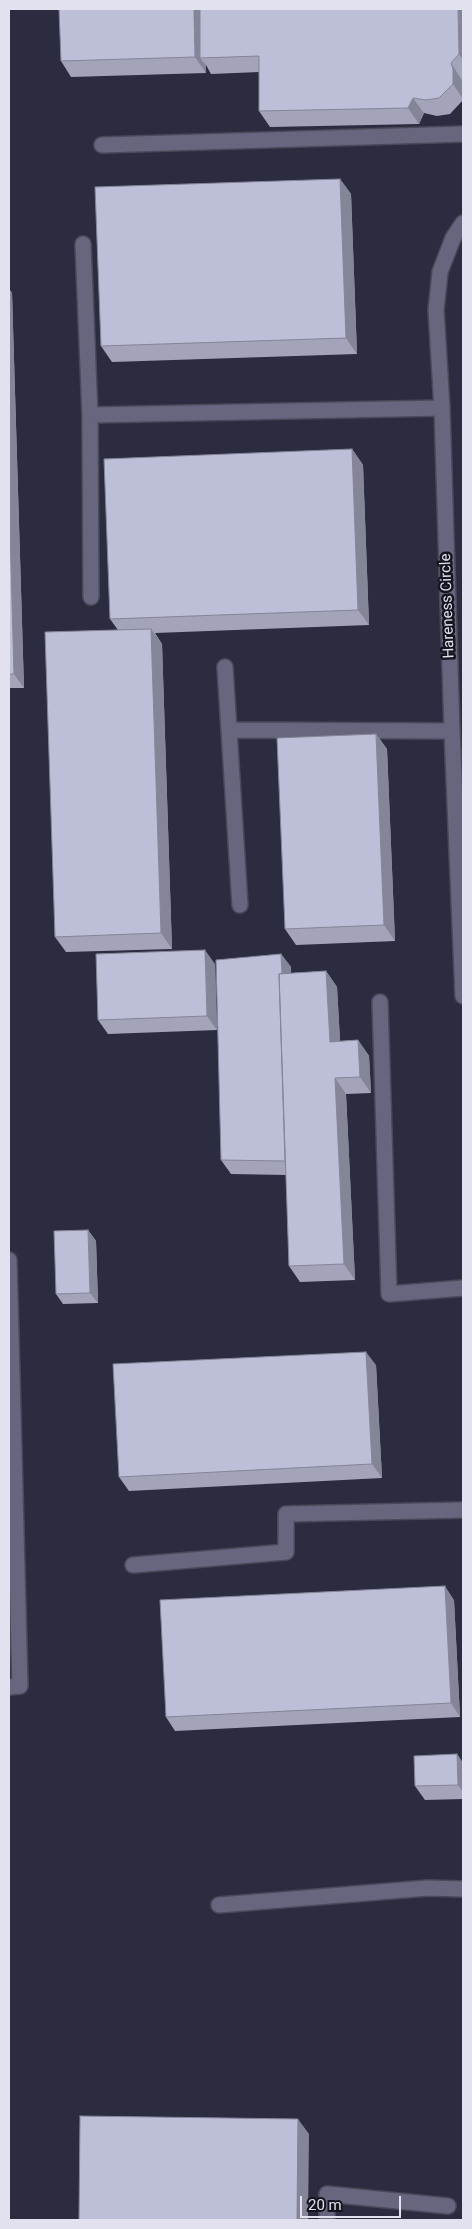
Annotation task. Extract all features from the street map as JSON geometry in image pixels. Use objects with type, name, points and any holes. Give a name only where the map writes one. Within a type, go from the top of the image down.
[{"type":"street","points":[[102,145],[463,134]]},
{"type":"street","name":"Hareness Circle","points":[[463,222],[453,238],[440,272],[436,310],[442,408],[452,731],[463,996]]},
{"type":"street","points":[[83,244],[90,415],[91,597]]},
{"type":"street","points":[[90,415],[442,408]]},
{"type":"street","points":[[225,667],[240,905]]},
{"type":"street","points":[[229,730],[452,731]]},
{"type":"street","points":[[380,1002],[389,1294],[463,1288]]},
{"type":"street","points":[[9,1260],[20,1686],[9,1687]]},
{"type":"street","points":[[133,1565],[286,1552],[286,1514],[463,1510]]},
{"type":"street","points":[[219,1905],[428,1888],[463,1889]]},
{"type":"street","points":[[326,2220],[327,2194],[448,2206]]},
{"type":"building","points":[[59,9],[194,9],[195,57],[61,61]]},
{"type":"building","points":[[200,9],[458,9],[459,54],[451,63],[453,84],[439,98],[426,100],[413,98],[408,108],[259,111],[259,56],[200,58]]},
{"type":"building","points":[[340,179],[346,338],[101,346],[95,187]]},
{"type":"building","points":[[352,449],[358,610],[110,619],[104,459]]},
{"type":"building","points":[[9,493],[14,674],[9,674]]},
{"type":"building","points":[[151,629],[161,933],[55,937],[45,632]]},
{"type":"building","points":[[376,734],[384,925],[285,929],[277,738]]},
{"type":"building","points":[[205,950],[207,1016],[98,1020],[96,954]]},
{"type":"building","points":[[281,954],[282,973],[279,974],[285,1161],[221,1160],[216,960]]},
{"type":"building","points":[[326,971],[330,1042],[358,1040],[360,1077],[335,1078],[344,1264],[289,1266],[279,974]]},
{"type":"building","points":[[88,1230],[90,1293],[56,1294],[54,1231]]},
{"type":"building","points":[[366,1352],[372,1464],[119,1477],[113,1364]]},
{"type":"building","points":[[445,1586],[451,1703],[166,1717],[160,1600]]},
{"type":"building","points":[[457,1754],[458,1785],[415,1786],[414,1756]]},
{"type":"building","points":[[80,2116],[298,2119],[297,2220],[79,2220]]}]
